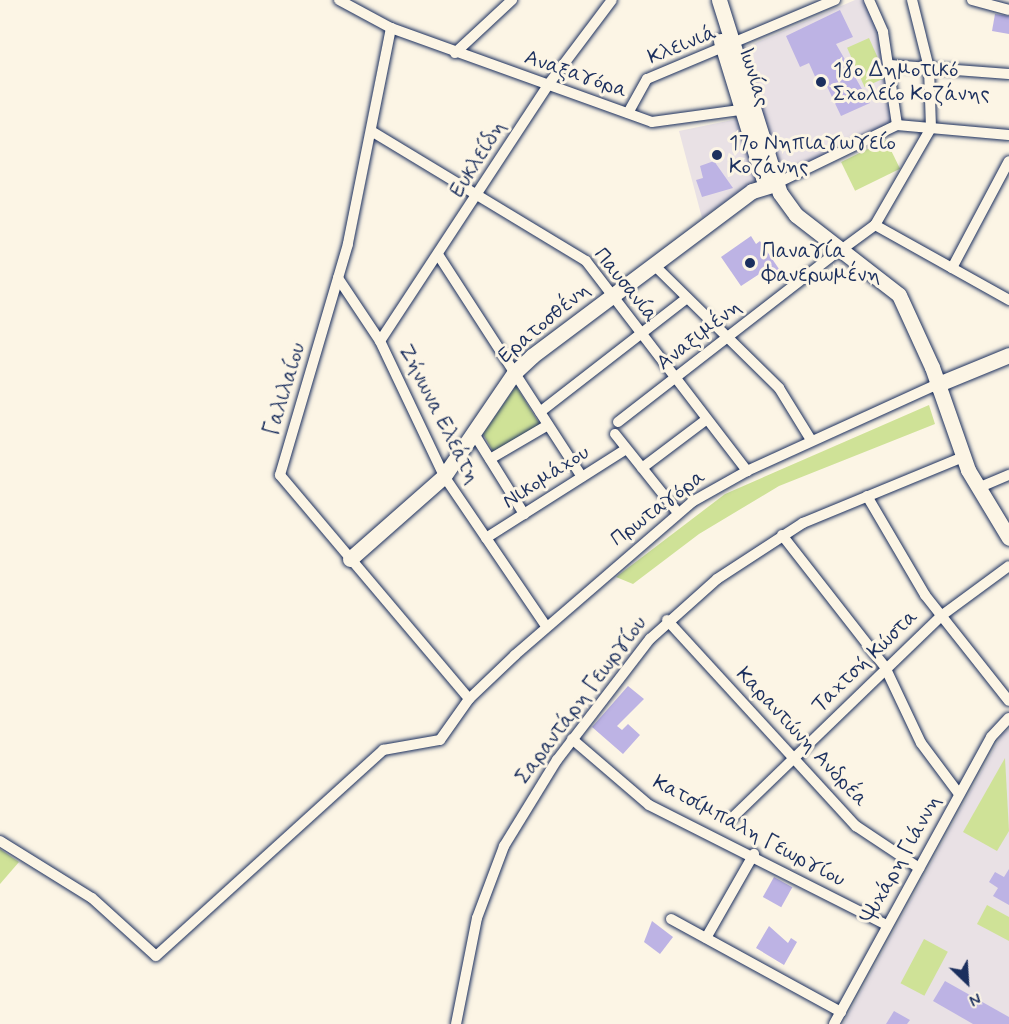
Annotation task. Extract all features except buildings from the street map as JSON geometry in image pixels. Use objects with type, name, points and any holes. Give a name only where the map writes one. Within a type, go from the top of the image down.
[{"type":"main road","name":"Ιωνίας","points":[[708,0],[729,47]]},
{"type":"main road","name":"Ιωνίας","points":[[719,0],[729,47],[770,185],[787,218],[836,253],[891,301],[936,385],[961,453],[978,488],[1009,538]]},
{"type":"main road","name":"Ερατοσθένη","points":[[350,559],[444,476],[514,373],[653,264],[770,185]]},
{"type":"main road","points":[[936,385],[1009,355]]},
{"type":"street","name":"Αναξαγόρα","points":[[339,0],[391,28],[455,53],[662,124],[748,109]]},
{"type":"street","points":[[455,53],[512,0]]},
{"type":"street","name":"Ευκλείδη","points":[[380,341],[439,256],[548,85],[612,0]]},
{"type":"street","name":"Κλεινιά","points":[[628,113],[647,79],[729,47],[835,0]]},
{"type":"street","points":[[869,0],[890,66],[897,125]]},
{"type":"street","points":[[912,0],[929,68],[931,128],[875,225],[1009,300]]},
{"type":"street","points":[[972,0],[1009,10]]},
{"type":"street","name":"Γαλιλαίου","points":[[391,28],[373,132],[339,278],[280,474],[468,699]]},
{"type":"street","points":[[890,66],[1009,74]]},
{"type":"street","points":[[770,185],[897,125],[1009,135]]},
{"type":"street","name":"Παυσανία","points":[[373,132],[477,197],[578,255],[747,471]]},
{"type":"street","points":[[952,268],[1009,161]]},
{"type":"street","name":"Αναξιμένη","points":[[618,422],[875,225]]},
{"type":"street","points":[[439,256],[582,477]]},
{"type":"street","points":[[653,264],[729,336],[779,388],[811,440]]},
{"type":"street","name":"Ζήνωνα Ελεάτη","points":[[339,278],[380,341],[444,476],[546,626]]},
{"type":"street","points":[[540,412],[687,298]]},
{"type":"street","name":"Πρωταγόρα","points":[[0,841],[92,898],[156,956],[368,762],[394,746],[440,740],[468,699],[546,626],[678,513],[747,471],[936,385]]},
{"type":"street","points":[[642,468],[707,419]]},
{"type":"street","points":[[490,459],[548,425]]},
{"type":"street","points":[[473,432],[524,514]]},
{"type":"street","points":[[615,434],[678,513]]},
{"type":"street","name":"Νικομάχου","points":[[486,538],[626,448]]},
{"type":"street","name":"Σαραντάρη Γεωργίου","points":[[456,1024],[487,883],[522,813],[572,739],[667,620],[782,535],[961,453]]},
{"type":"street","points":[[978,488],[1009,475]]},
{"type":"street","points":[[867,496],[905,566],[941,616],[1009,701]]},
{"type":"street","points":[[782,535],[885,667],[921,742],[959,795]]},
{"type":"street","name":"Ταχτσή Κώστα","points":[[731,819],[885,667],[941,616],[1009,566]]},
{"type":"street","name":"Καραντώνη Ανδρέα","points":[[667,620],[795,756],[856,826],[919,868]]},
{"type":"street","name":"Ψυχάρη Γιάννη","points":[[834,1024],[991,738],[1009,718]]},
{"type":"street","name":"Κατσίμπαλη Γεωργίου","points":[[572,739],[650,805],[754,854],[887,925]]},
{"type":"street","points":[[706,938],[754,854]]},
{"type":"street","points":[[671,919],[841,1012]]},
{"type":"shaded area","name":"18ο Δημοτικό Σχολείο Κοζάνης","points":[[855,0],[865,0],[880,35],[894,117],[884,127],[781,177],[744,48]]},
{"type":"shaded area","name":"17ο Νηπιαγωγείο Κοζάνης","points":[[737,119],[757,179],[702,218],[679,131]]},
{"type":"shaded area","points":[[1009,729],[1009,1024],[843,1024],[1002,734]]},
{"type":"green space","points":[[869,38],[886,77],[865,87],[847,48]]},
{"type":"green space","points":[[886,140],[900,169],[855,191],[841,162]]},
{"type":"green space","points":[[516,386],[541,426],[494,453],[483,434]]},
{"type":"green space","points":[[929,405],[935,424],[779,486],[699,534],[633,584],[616,577],[725,494]]},
{"type":"green space","points":[[1005,758],[1009,831],[997,851],[963,832]]},
{"type":"green space","points":[[0,849],[19,862],[0,884]]},
{"type":"green space","points":[[987,905],[1009,917],[1009,941],[977,924]]},
{"type":"green space","points":[[924,939],[948,952],[924,996],[901,983]]},
{"type":"place","name":"18ο Δημοτικό Σχολείο Κοζάνης","points":[[821,82]]},
{"type":"place","name":"17ο Νηπιαγωγείο Κοζάνης","points":[[717,155]]},
{"type":"place","name":"Παναγία Φανερωμένη","points":[[750,263]]}]
